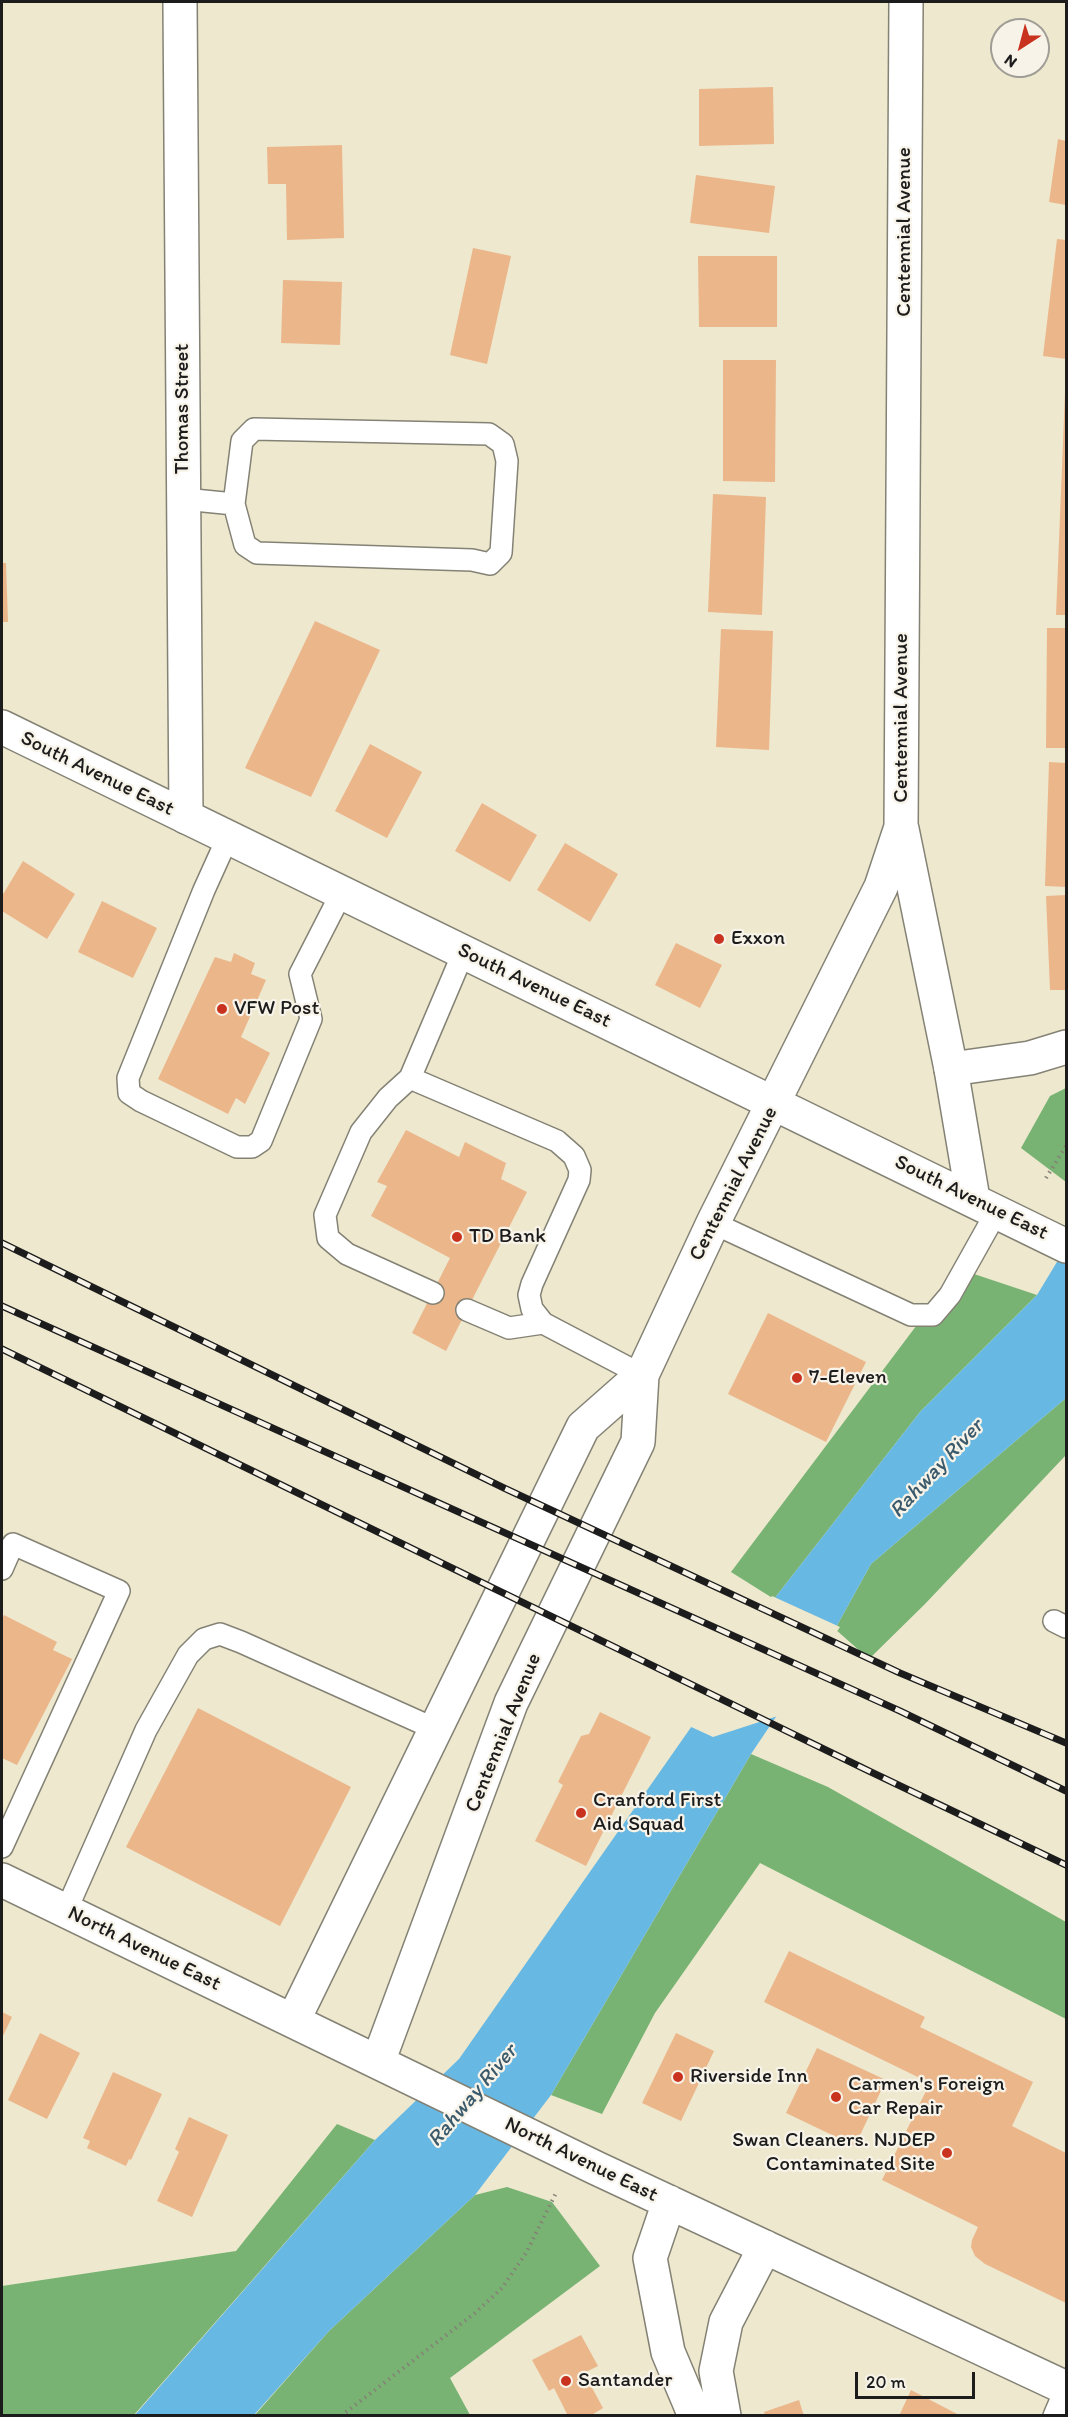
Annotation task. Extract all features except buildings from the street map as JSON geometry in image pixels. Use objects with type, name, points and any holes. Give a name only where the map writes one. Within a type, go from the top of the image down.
[{"type":"street","name":"Thomas Street","points":[[180,2],[186,817]]},
{"type":"street","name":"Centennial Avenue","points":[[378,2062],[511,1703],[638,1442],[642,1375],[713,1223],[881,887],[901,827],[906,2]]},
{"type":"street","name":"South Avenue East","points":[[2,727],[775,1102],[1066,1246]]},
{"type":"street","points":[[901,827],[951,1069],[995,1210]]},
{"type":"street","points":[[951,1069],[1030,1058],[1066,1047]]},
{"type":"street","name":"Centennial Avenue","points":[[293,2021],[583,1427],[642,1375]]},
{"type":"street","name":"North Avenue East","points":[[2,1880],[564,2152],[1066,2388]]},
{"type":"street","points":[[669,2202],[650,2258],[668,2352],[695,2415]]},
{"type":"street","points":[[723,2415],[716,2371],[726,2322],[765,2247]]},
{"type":"lane","points":[[254,429],[489,434],[502,444],[507,461],[501,553],[490,564],[472,560],[257,553],[245,545],[234,504],[242,441],[254,429]]},
{"type":"lane","points":[[184,499],[234,504]]},
{"type":"lane","points":[[228,837],[204,890],[128,1078],[129,1093],[141,1101],[237,1147],[252,1147],[261,1141],[311,1019],[300,974],[342,892]]},
{"type":"lane","points":[[433,1293],[347,1254],[328,1239],[325,1215],[361,1132],[388,1098],[410,1078],[464,951]]},
{"type":"lane","points":[[410,1078],[557,1141],[574,1156],[580,1170],[579,1180],[531,1284],[529,1295],[532,1309],[543,1323],[642,1375]]},
{"type":"lane","points":[[713,1223],[911,1315],[933,1315],[950,1295],[995,1210]]},
{"type":"lane","points":[[467,1310],[509,1328],[543,1323]]},
{"type":"lane","points":[[2,1569],[13,1544],[119,1591],[2,1847]]},
{"type":"lane","points":[[66,1911],[146,1730],[188,1655],[204,1639],[220,1634],[242,1642],[435,1729]]},
{"type":"lane","points":[[1054,2415],[1066,2388]]},
{"type":"path","points":[[1046,1179],[1066,1146]]},
{"type":"path","points":[[341,2415],[475,2313],[502,2288],[526,2253],[564,2152]]},
{"type":"green space","points":[[1066,1088],[1066,1182],[1021,1148],[1050,1096]]},
{"type":"green space","points":[[959,1269],[1037,1295],[920,1412],[774,1599],[731,1572]]},
{"type":"green space","points":[[1066,1398],[1066,1455],[925,1604],[869,1659],[835,1629],[871,1564]]},
{"type":"green space","points":[[751,1754],[828,1787],[1066,1922],[1066,2019],[760,1863],[655,2013],[602,2114],[551,2095]]},
{"type":"green space","points":[[337,2124],[375,2140],[134,2415],[2,2416],[2,2286],[236,2251]]},
{"type":"green space","points":[[507,2187],[552,2202],[600,2266],[450,2378],[470,2415],[254,2416],[329,2331],[475,2195]]},
{"type":"water","name":"Rahway River","points":[[1066,1247],[1066,1398],[871,1564],[835,1629],[751,1754],[551,2095],[475,2195],[329,2331],[254,2415],[134,2416],[375,2140],[459,2059],[694,1723],[774,1599],[920,1412],[1037,1295]]},
{"type":"pier","points":[[772,1596],[840,1627],[781,1715],[713,1737],[689,1726]]},
{"type":"railway","points":[[2,1243],[504,1488],[900,1673],[1066,1743]]},
{"type":"railway","points":[[2,1306],[900,1711],[1066,1791]]},
{"type":"railway","points":[[2,1349],[1066,1865]]},
{"type":"place","name":"Exxon","points":[[719,939]]},
{"type":"place","name":"VFW Post","points":[[222,1009]]},
{"type":"place","name":"TD Bank","points":[[457,1237]]},
{"type":"place","name":"7-Eleven","points":[[797,1378]]},
{"type":"place","name":"Cranford First Aid Squad","points":[[581,1813]]},
{"type":"place","name":"Riverside Inn","points":[[678,2077]]},
{"type":"place","name":"Carmen's Foreign Car Repair","points":[[836,2097]]},
{"type":"place","name":"Swan Cleaners. NJDEP Contaminated Site","points":[[947,2153]]},
{"type":"place","name":"Santander","points":[[566,2381]]}]
